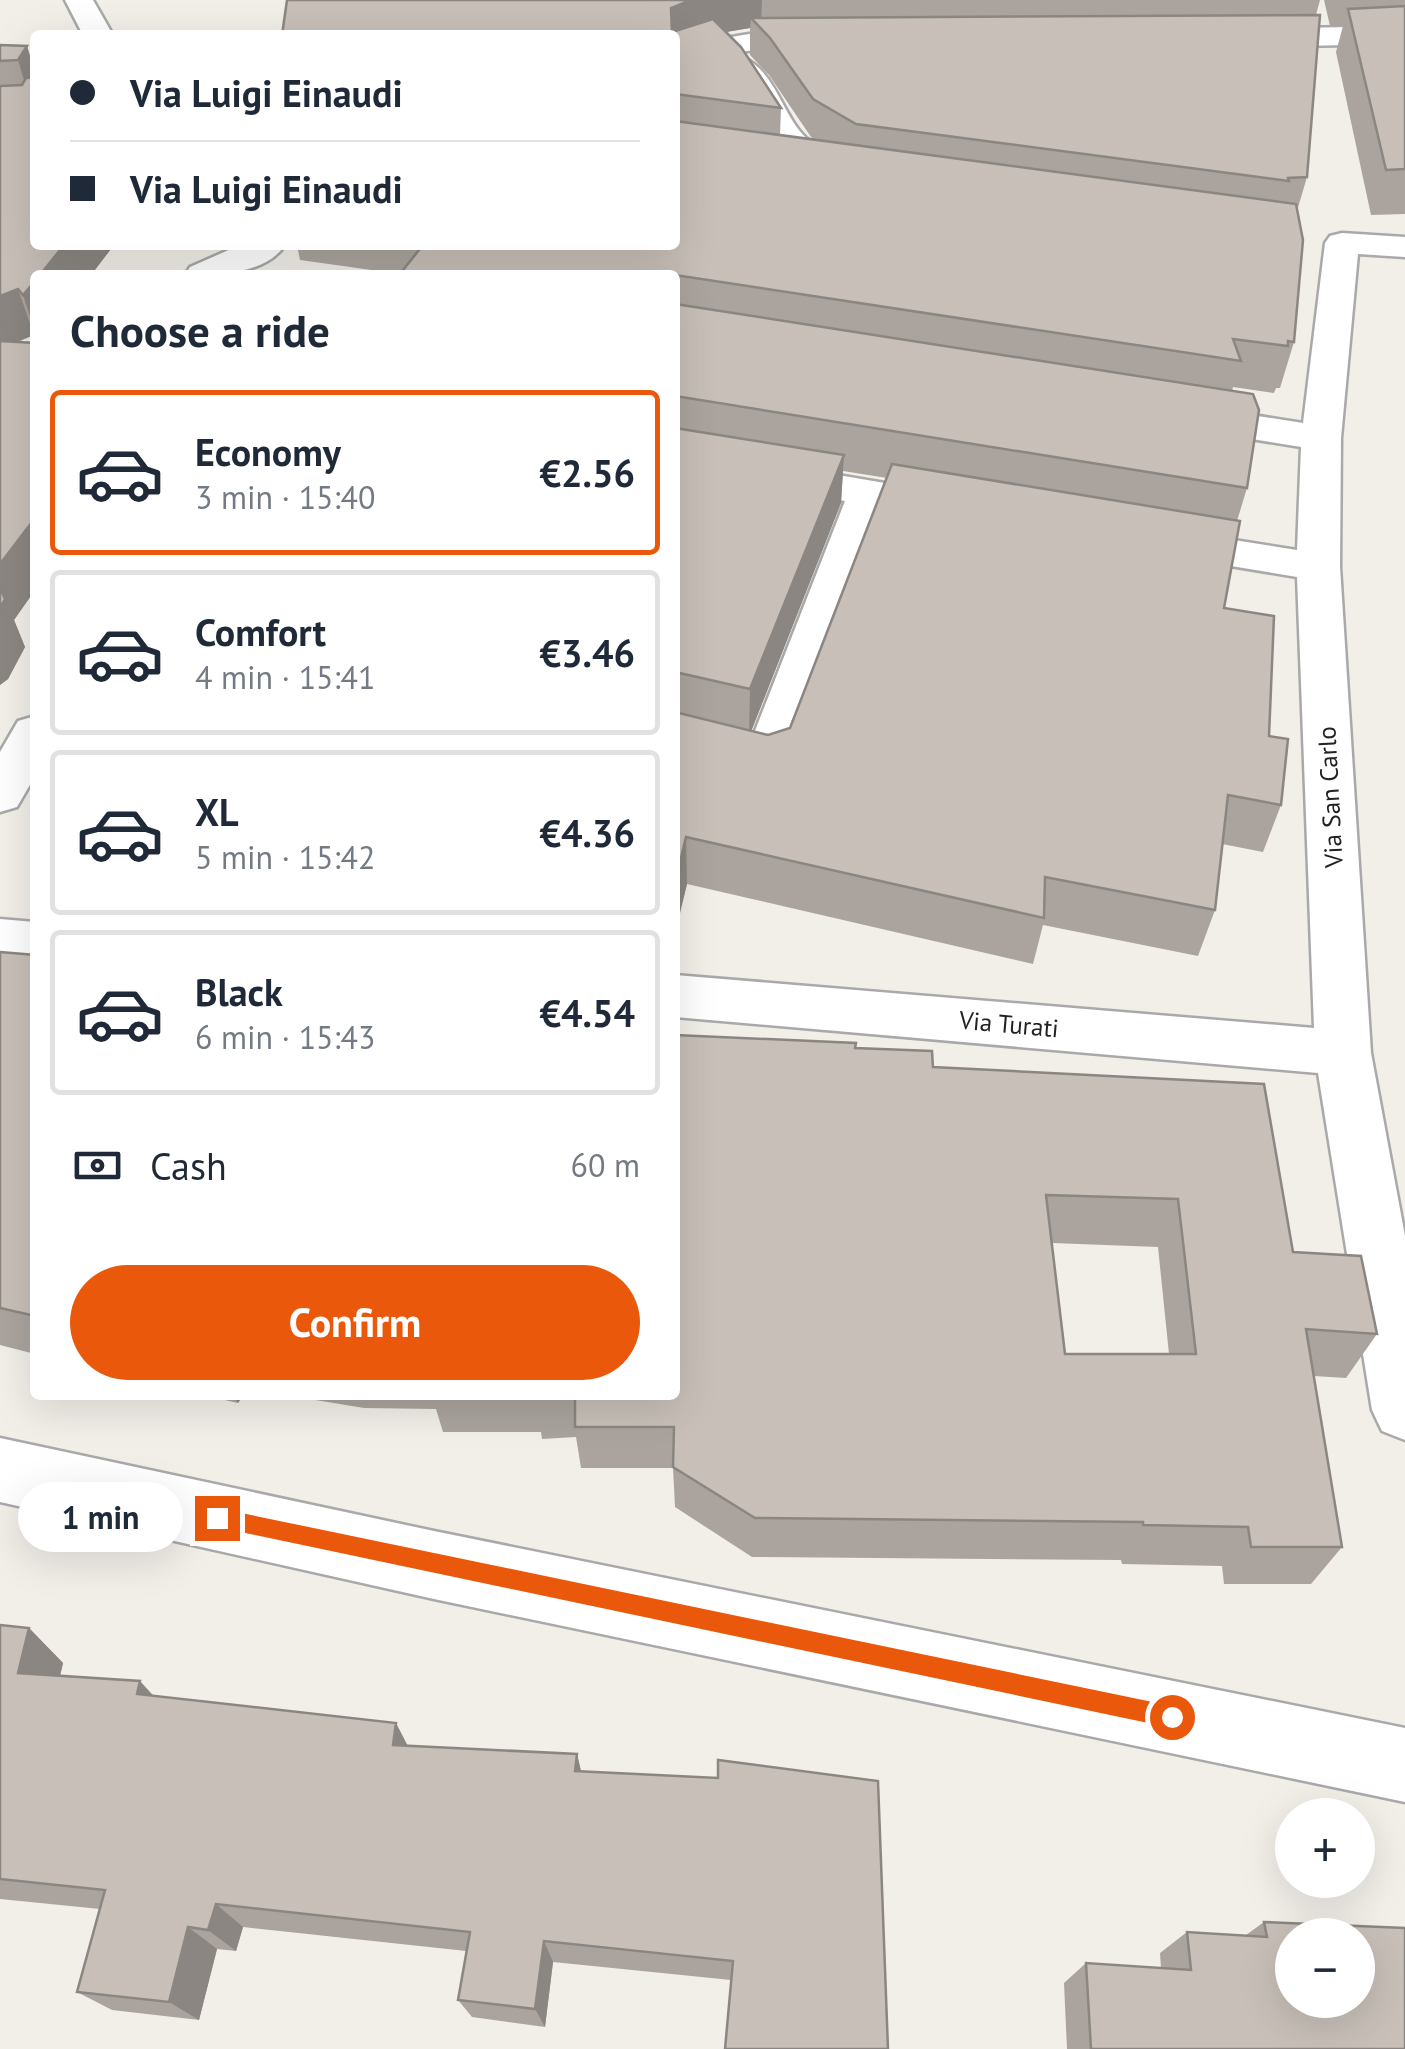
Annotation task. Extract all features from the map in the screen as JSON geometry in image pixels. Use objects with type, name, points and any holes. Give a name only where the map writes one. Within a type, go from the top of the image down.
[{"type":"street","points":[[79,0],[95,30]]},
{"type":"street","points":[[1212,38],[1405,35]]},
{"type":"street","points":[[680,62],[719,45],[761,39],[857,37]]},
{"type":"street","points":[[719,45],[755,83],[796,147],[850,175]]},
{"type":"street","points":[[772,164],[889,181]]},
{"type":"street","name":"Via San Carlo","points":[[1405,248],[1323,240],[1318,567],[1343,1053],[1405,1410]]},
{"type":"street","points":[[213,270],[257,250]]},
{"type":"street","points":[[1145,410],[1321,438]]},
{"type":"street","points":[[680,461],[986,512]]},
{"type":"street","points":[[680,740],[767,762],[868,493]]},
{"type":"street","points":[[1122,535],[1318,567]]},
{"type":"street","points":[[0,795],[30,741]]},
{"type":"street","points":[[0,938],[30,941]]},
{"type":"street","name":"Via Turati","points":[[680,996],[1343,1053]]},
{"type":"street","points":[[0,1470],[434,1566],[1405,1764]]},
{"type":"building","points":[[287,0],[691,0],[671,8],[672,30],[283,30]]},
{"type":"building","points":[[1405,6],[1405,169],[1386,170],[1348,9]]},
{"type":"building","points":[[1320,15],[1307,177],[1288,178],[1289,181],[856,124],[813,99],[751,18]]},
{"type":"building","points":[[713,19],[741,47],[781,108],[680,95],[678,30]]},
{"type":"building","points":[[0,45],[27,46],[18,60],[0,61]]},
{"type":"building","points":[[30,78],[30,250],[60,250],[44,270],[30,270],[30,287],[23,295],[18,289],[0,296],[0,86],[22,85]]},
{"type":"building","points":[[680,122],[1296,204],[1303,240],[1294,342],[1288,341],[1288,346],[1233,339],[1241,361],[680,276],[680,270],[403,270],[419,250],[680,250]]},
{"type":"building","points":[[680,305],[1253,394],[1259,410],[1247,488],[680,397]]},
{"type":"building","points":[[0,341],[30,343],[30,525],[0,564]]},
{"type":"building","points":[[680,429],[844,455],[750,689],[680,673]]},
{"type":"building","points":[[892,464],[1240,521],[1224,608],[1274,616],[1269,736],[1288,739],[1281,805],[1228,795],[1215,910],[1045,877],[1044,918],[686,837],[680,862],[680,713],[768,735],[790,728]]},
{"type":"building","points":[[0,952],[30,955],[30,1315],[0,1308]]},
{"type":"building","points":[[680,1035],[856,1043],[855,1048],[932,1051],[933,1067],[1264,1084],[1293,1252],[1361,1256],[1377,1334],[1306,1329],[1342,1547],[1251,1547],[1248,1527],[1143,1522],[755,1518],[673,1467],[674,1427],[575,1427],[575,1400],[680,1400]],"holes":[[[1046,1195],[1178,1199],[1196,1354],[1065,1354]]]},
{"type":"building","points":[[0,1625],[29,1628],[18,1673],[140,1681],[137,1694],[396,1723],[393,1745],[577,1754],[575,1771],[718,1778],[718,1760],[878,1781],[888,2049],[725,2049],[733,1961],[544,1941],[535,2009],[458,2000],[470,1932],[216,1904],[208,1930],[188,1927],[169,2002],[77,1992],[105,1890],[0,1879]]},
{"type":"building","points":[[1264,1922],[1275,1922],[1275,2018],[1375,2018],[1375,1927],[1405,1928],[1405,2049],[1091,2049],[1086,1963],[1191,1970],[1187,1932],[1267,1937]]},
{"type":"route","points":[[217,1518],[1172,1717]]}]
